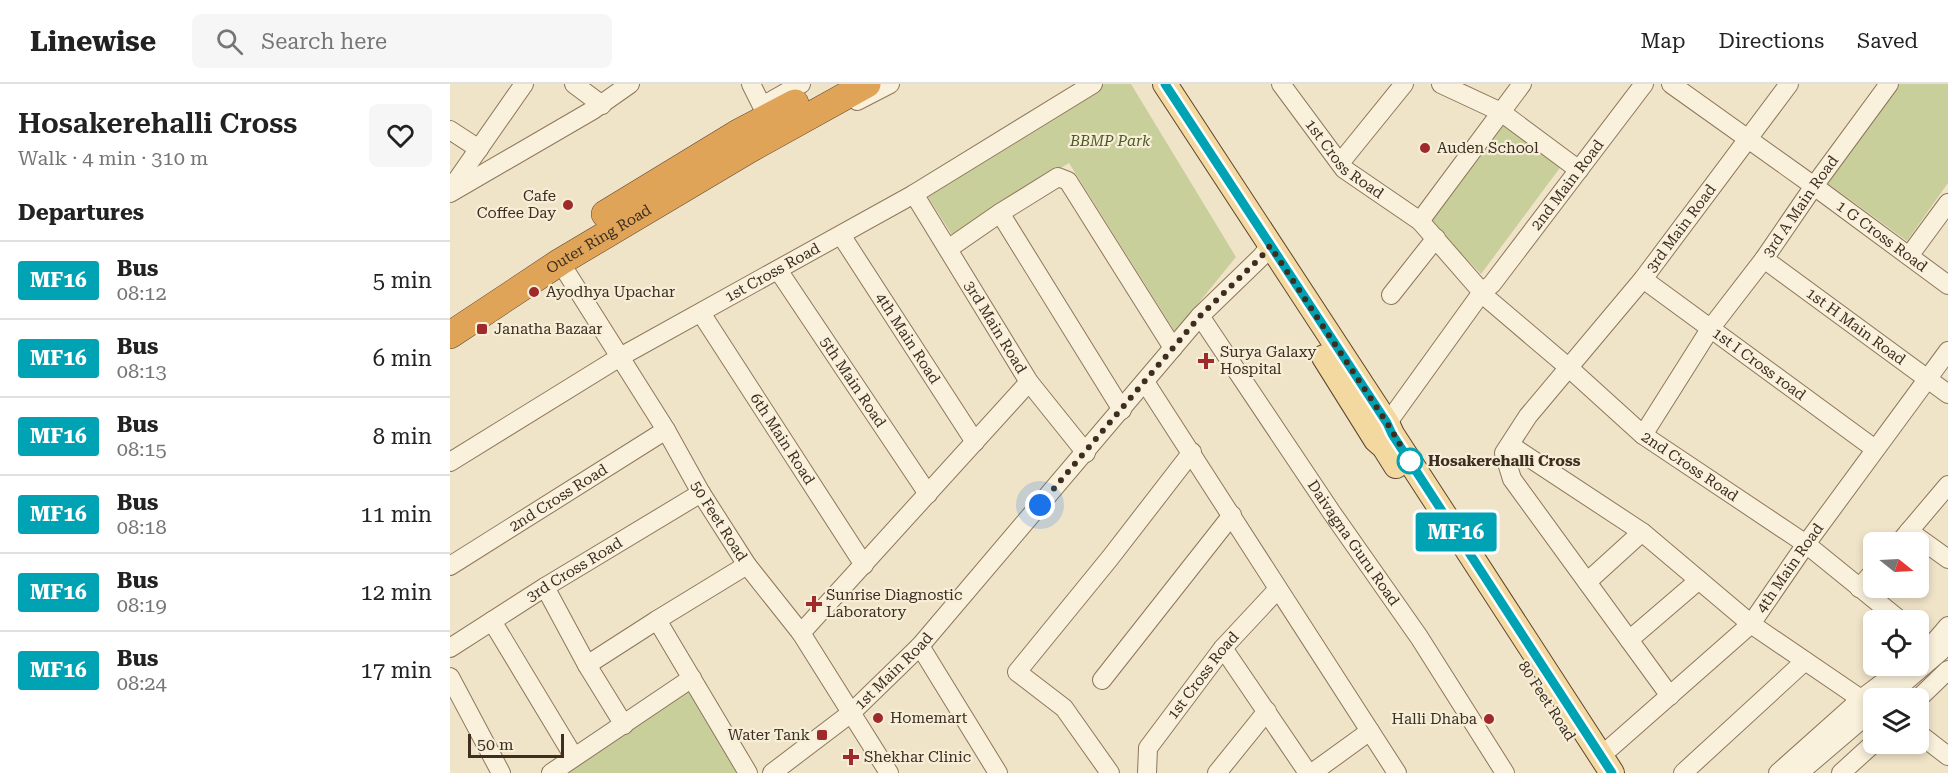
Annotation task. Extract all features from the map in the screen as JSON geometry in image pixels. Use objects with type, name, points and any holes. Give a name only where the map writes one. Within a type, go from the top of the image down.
[{"type":"highway","points":[[744,141],[830,84]]},
{"type":"highway","points":[[744,141],[867,84]]},
{"type":"highway","name":"Outer Ring Road","points":[[450,334],[744,141]]},
{"type":"highway","name":"Outer Ring Road","points":[[450,312],[551,246],[744,141]]},
{"type":"main road","name":"80 Feet Road","points":[[1150,84],[1266,251]]},
{"type":"main road","name":"80 Feet Road","points":[[1165,84],[1266,251],[1602,767]]},
{"type":"street","points":[[450,191],[524,84]]},
{"type":"street","points":[[574,84],[602,105]]},
{"type":"street","points":[[450,191],[602,105],[630,84]]},
{"type":"street","points":[[751,84],[762,106]]},
{"type":"street","points":[[801,84],[762,106],[744,141],[788,141],[890,84]]},
{"type":"street","name":"1st Cross Road","points":[[450,462],[620,357],[914,194],[1093,84]]},
{"type":"street","name":"1st Cross Road","points":[[1281,84],[1344,169],[1420,221],[1436,238]]},
{"type":"street","points":[[1340,163],[1404,84]]},
{"type":"street","points":[[1441,84],[1501,112],[1579,170]]},
{"type":"street","points":[[1420,221],[1522,84]]},
{"type":"street","name":"2nd Main Road","points":[[1385,436],[1488,292],[1644,84]]},
{"type":"street","name":"1 G Cross Road","points":[[1671,84],[1948,285]]},
{"type":"street","name":"3rd Main Road","points":[[1509,445],[1528,416],[1642,279],[1789,84]]},
{"type":"street","name":"3rd A Main Road","points":[[1643,435],[1710,329],[1764,259],[1889,84]]},
{"type":"street","points":[[450,130],[479,149]]},
{"type":"street","points":[[948,249],[1058,177],[1068,181],[1173,348]]},
{"type":"street","name":"3rd Main Road","points":[[914,194],[1029,382],[1086,453]]},
{"type":"street","points":[[1909,256],[1948,203]]},
{"type":"street","points":[[1000,213],[1122,410]]},
{"type":"street","name":"4th Main Road","points":[[841,235],[975,442]]},
{"type":"street","points":[[1391,295],[1436,238]]},
{"type":"street","name":"2nd Cross Road","points":[[1436,238],[1488,292],[1643,435],[1806,544],[1887,610]]},
{"type":"street","name":"1st Main Road","points":[[772,773],[851,713],[920,646],[1200,316],[1266,251]]},
{"type":"street","name":"1st H Main Road","points":[[1764,259],[1948,394]]},
{"type":"street","name":"50 Feet Road","points":[[560,262],[666,430],[701,493],[747,565],[801,633],[889,773]]},
{"type":"street","name":"5th Main Road","points":[[778,270],[928,494]]},
{"type":"street","name":"1st I Cross road","points":[[1642,279],[1875,449]]},
{"type":"street","name":"6th Main Road","points":[[701,313],[864,565]]},
{"type":"street","name":"Daivagna Guru Road","points":[[1200,316],[1332,513],[1419,637],[1505,773]]},
{"type":"street","name":"4th Main Road","points":[[1602,767],[1670,696],[1751,624],[1806,544],[1948,351]]},
{"type":"street","points":[[801,633],[1029,382]]},
{"type":"street","points":[[1145,382],[1397,773]]},
{"type":"street","name":"2nd Cross Road","points":[[450,566],[666,430]]},
{"type":"street","points":[[1670,696],[1512,478],[1504,453],[1509,445],[1642,532],[1751,624],[1863,701]]},
{"type":"street","points":[[1110,773],[1064,708],[1017,672],[1110,558],[1192,452]]},
{"type":"street","points":[[1908,532],[1948,485]]},
{"type":"street","name":"3rd Cross Road","points":[[450,648],[545,587],[701,493]]},
{"type":"street","points":[[1102,680],[1232,515]]},
{"type":"street","points":[[1587,582],[1642,532]]},
{"type":"street","points":[[1929,550],[1948,560]]},
{"type":"street","points":[[587,665],[747,565]]},
{"type":"street","points":[[1629,640],[1699,580]]},
{"type":"street","points":[[1859,588],[1863,584]]},
{"type":"street","points":[[545,587],[587,665],[624,724]]},
{"type":"street","name":"1st Cross Road","points":[[1147,773],[1148,748],[1223,648],[1278,589]]},
{"type":"street","points":[[657,620],[748,773]]},
{"type":"street","points":[[492,621],[574,757]]},
{"type":"street","points":[[1896,688],[1934,648],[1948,626]]},
{"type":"street","points":[[920,646],[998,773]]},
{"type":"street","points":[[1223,648],[1308,773]]},
{"type":"street","points":[[1683,773],[1805,661]]},
{"type":"street","points":[[1929,688],[1948,670]]},
{"type":"street","points":[[1883,688],[1895,676]]},
{"type":"street","points":[[450,677],[501,773]]},
{"type":"street","points":[[551,773],[692,678]]},
{"type":"street","points":[[1778,773],[1863,707]]},
{"type":"street","points":[[1800,773],[1863,708]]},
{"type":"street","points":[[1217,773],[1267,711]]},
{"type":"street","points":[[1312,773],[1370,731]]},
{"type":"street","points":[[1929,741],[1948,756]]},
{"type":"street","points":[[1850,770],[1864,754]]},
{"type":"green space","name":"BBMP Park","points":[[1104,84],[1131,84],[1236,257],[1175,332],[1069,163],[952,235],[926,194]]},
{"type":"green space","points":[[1898,84],[1948,84],[1948,183],[1907,241],[1827,183]]},
{"type":"green space","points":[[1501,120],[1562,165],[1481,274],[1428,219]]},
{"type":"green space","points":[[688,688],[739,773],[562,773]]},
{"type":"bus line","name":"MF16","points":[[1165,84],[1612,773]]},
{"type":"place","name":"Auden School","points":[[1425,148]]},
{"type":"place","name":"Cafe Coffee Day","points":[[568,205]]},
{"type":"place","name":"Ayodhya Upachar","points":[[534,292]]},
{"type":"place","name":"Janatha Bazaar","points":[[482,329]]},
{"type":"place","name":"Surya Galaxy Hospital","points":[[1206,361]]},
{"type":"place","name":"Hosakerehalli Cross","points":[[1410,461]]},
{"type":"place","name":"Sunrise Diagnostic Laboratory","points":[[814,604]]},
{"type":"place","name":"Homemart","points":[[878,718]]},
{"type":"place","name":"Halli Dhaba","points":[[1489,719]]},
{"type":"place","name":"Water Tank","points":[[822,735]]},
{"type":"place","name":"Shekhar Clinic","points":[[851,757]]},
{"type":"route","points":[[1040,505],[1200,316],[1270,246],[1410,461]]}]
